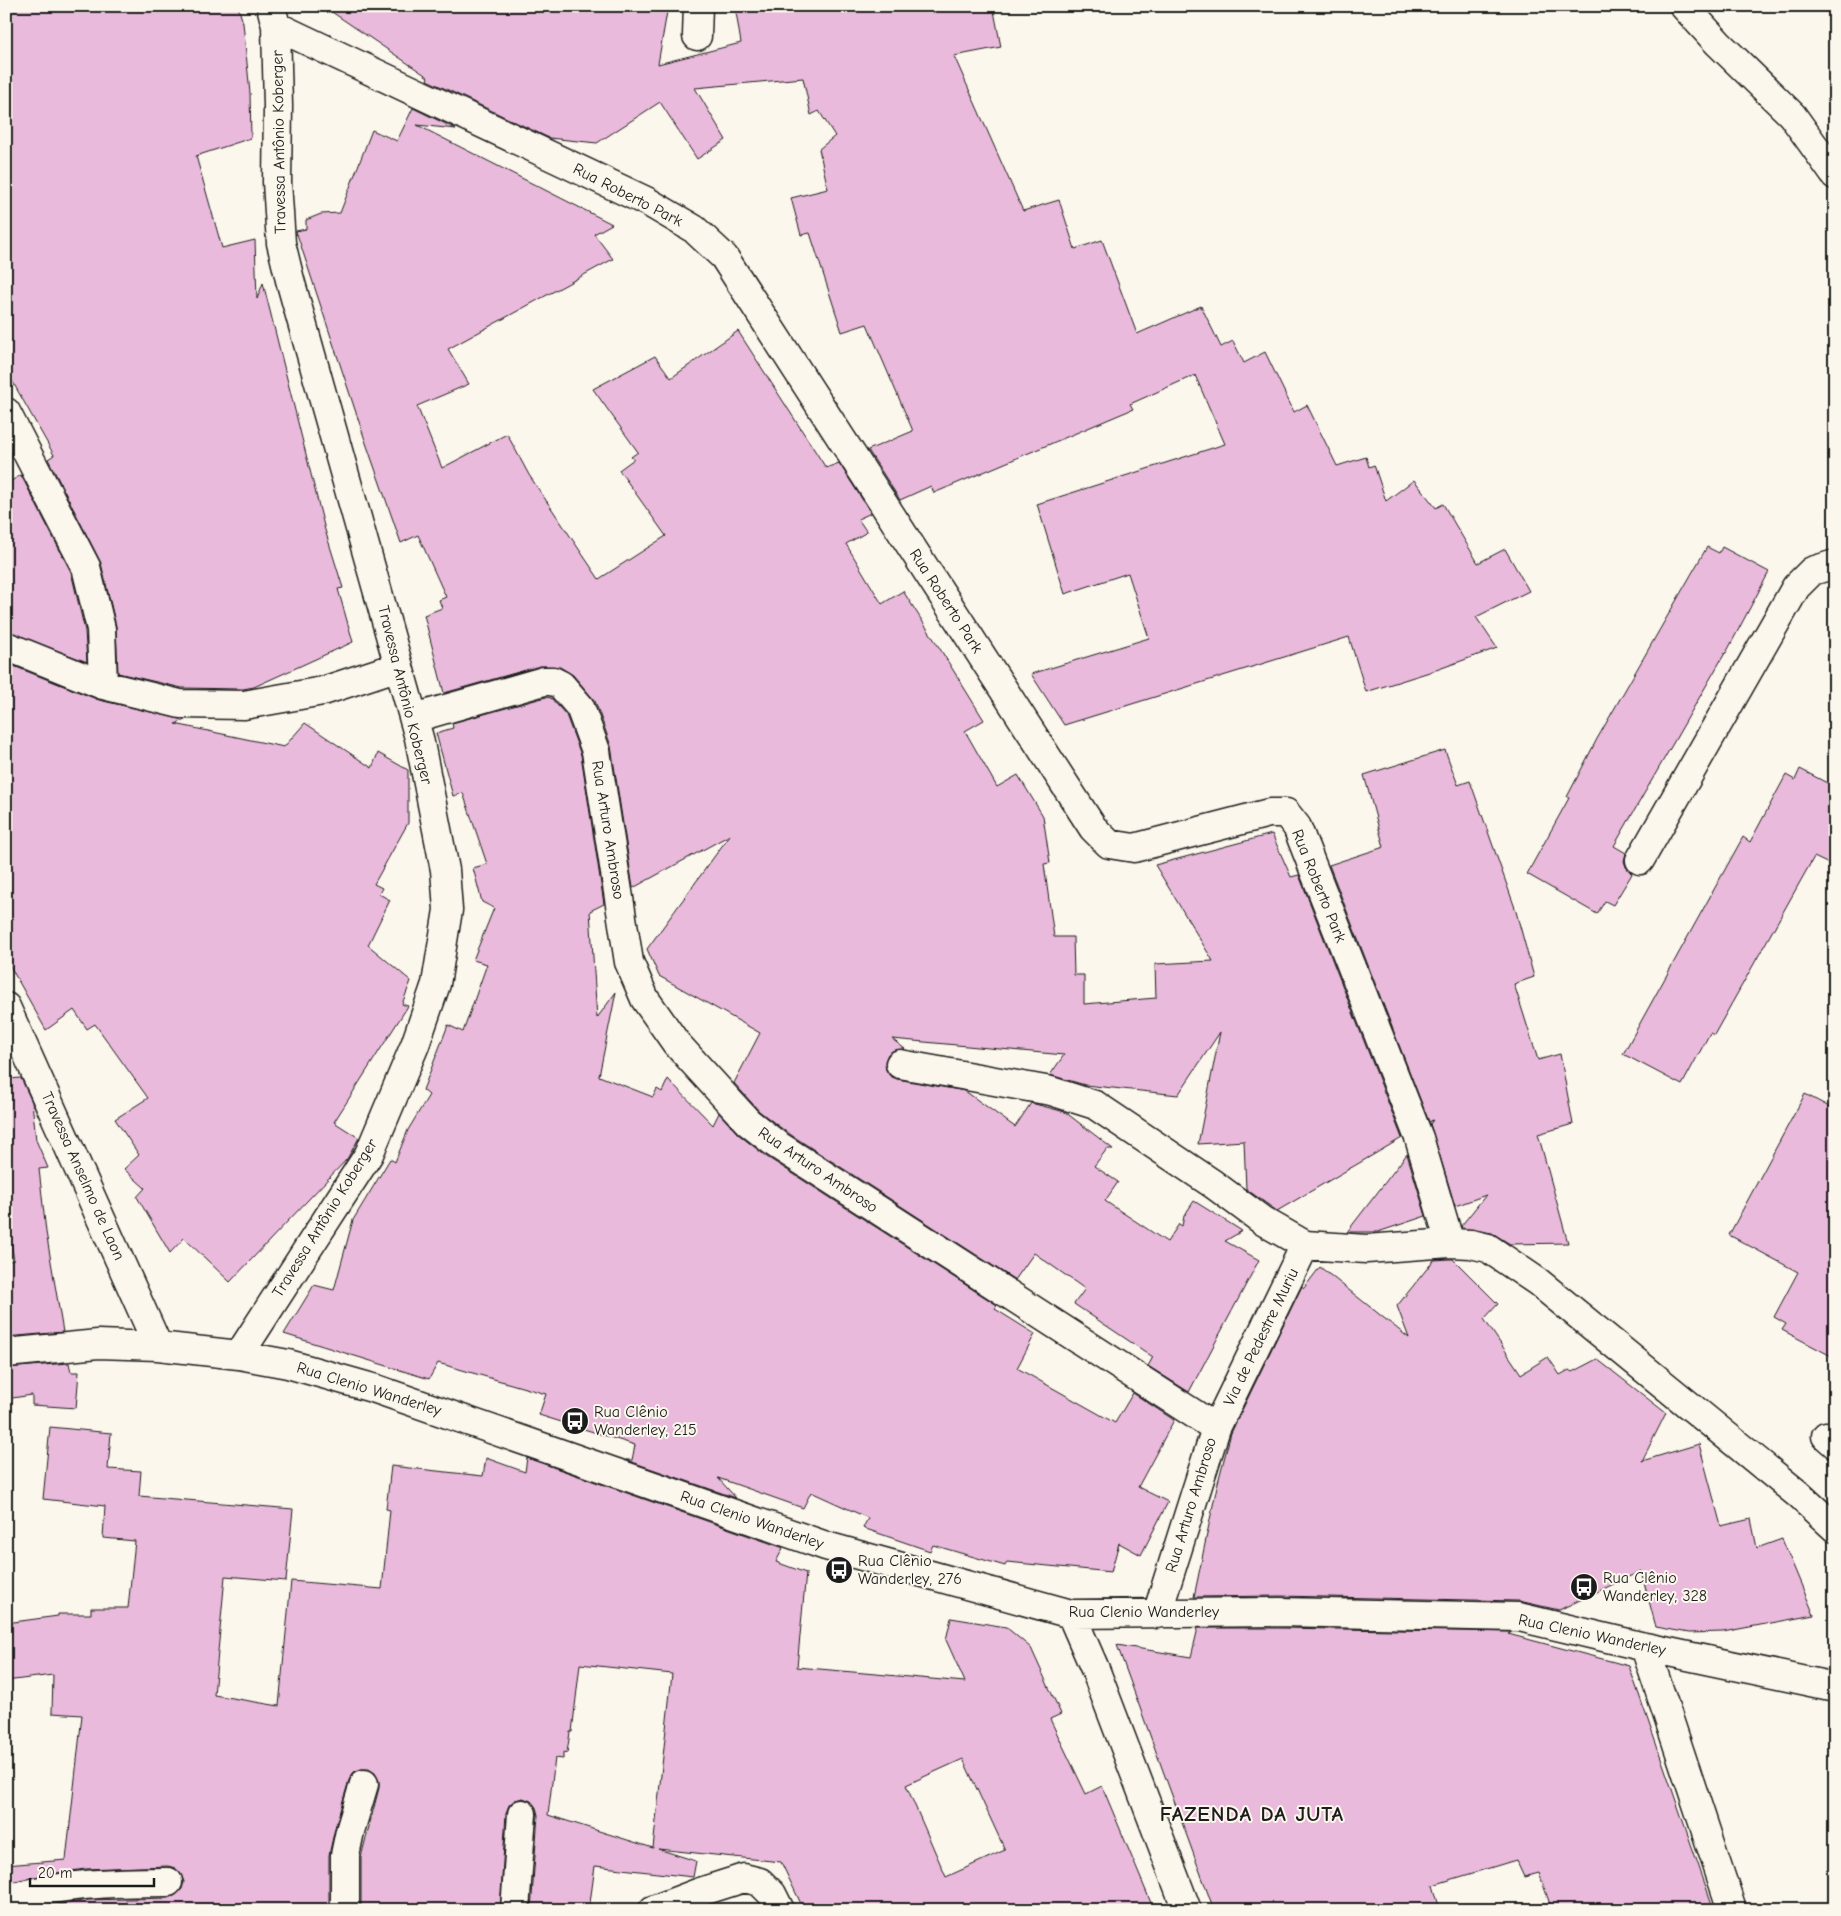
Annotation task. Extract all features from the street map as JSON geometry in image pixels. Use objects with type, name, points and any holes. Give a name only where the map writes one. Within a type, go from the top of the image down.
[{"type":"street","points":[[697,36],[698,6]]},
{"type":"street","points":[[1684,6],[1718,43],[1792,115],[1835,175]]},
{"type":"street","name":"Travessa Antônio Koberger","points":[[239,1355],[369,1154],[415,1045],[436,984],[448,910],[445,870],[414,718],[281,243],[277,182],[278,106],[274,16]]},
{"type":"street","name":"Rua Roberto Park","points":[[274,16],[648,202],[694,229],[724,258],[1087,819],[1108,844],[1134,848],[1269,813],[1286,813],[1296,827],[1419,1138],[1450,1243]]},
{"type":"street","points":[[6,412],[86,567],[101,629],[103,685]]},
{"type":"street","points":[[1640,860],[1796,586],[1812,571],[1835,564]]},
{"type":"street","points":[[6,646],[103,685],[180,704],[244,705],[323,691],[399,666]]},
{"type":"street","name":"Rua Arturo Ambroso","points":[[414,718],[544,681],[553,681],[561,686],[580,707],[596,751],[629,962],[644,999],[676,1043],[748,1122],[776,1144],[1216,1428],[1157,1614]]},
{"type":"street","name":"Travessa Anselmo de Laon","points":[[6,1007],[158,1346]]},
{"type":"street","points":[[900,1064],[1051,1091],[1095,1104],[1213,1184],[1263,1221],[1305,1245],[1366,1250],[1450,1243],[1471,1244],[1488,1248],[1538,1282],[1799,1495],[1835,1528]]},
{"type":"street","name":"Via de Pedestre Muriu","points":[[1216,1428],[1305,1245]]},
{"type":"street","name":"Rua Clenio Wanderley","points":[[6,1353],[98,1344],[158,1346],[239,1355],[288,1364],[376,1389],[826,1546],[1071,1614],[1279,1612],[1519,1617],[1645,1647],[1835,1687]]},
{"type":"street","points":[[1071,1614],[1095,1669],[1187,1910]]},
{"type":"street","points":[[1645,1647],[1732,1910]]},
{"type":"street","points":[[345,1910],[345,1855],[364,1784]]},
{"type":"street","points":[[515,1910],[522,1814]]},
{"type":"street","points":[[653,1910],[744,1878],[760,1882],[772,1894],[780,1910]]},
{"type":"street","points":[[6,1899],[60,1887],[120,1882],[168,1882]]},
{"type":"building","points":[[6,6],[238,6],[243,23],[250,93],[251,138],[196,156],[222,248],[255,240],[257,299],[263,283],[325,530],[343,588],[338,589],[353,642],[254,687],[243,689],[182,688],[118,673],[116,626],[101,563],[48,459],[54,455],[6,370]]},
{"type":"building","points":[[323,6],[668,6],[658,64],[741,43],[735,6],[993,6],[1001,47],[954,56],[1023,211],[1059,200],[1075,249],[1102,240],[1137,334],[1201,306],[1221,347],[1233,341],[1244,363],[1265,352],[1294,412],[1307,405],[1337,466],[1366,457],[1369,467],[1374,465],[1386,501],[1414,480],[1436,508],[1443,504],[1478,563],[1505,549],[1529,591],[1476,617],[1497,648],[1366,692],[1349,637],[1064,725],[1031,674],[1149,638],[1128,573],[1065,594],[1037,504],[1225,444],[1195,375],[1130,404],[1133,409],[934,493],[931,486],[900,500],[868,450],[913,431],[867,324],[842,332],[810,233],[801,235],[791,198],[828,189],[819,149],[835,136],[819,111],[811,115],[803,78],[695,88],[726,140],[697,159],[660,102],[597,143],[549,138],[427,80],[428,77]]},
{"type":"building","points":[[413,108],[456,129],[417,125],[612,224],[594,234],[613,259],[448,349],[469,384],[417,406],[442,468],[507,434],[529,475],[599,579],[666,536],[619,470],[634,459],[631,457],[638,452],[593,389],[655,356],[671,378],[738,331],[826,468],[839,463],[871,513],[858,519],[867,532],[846,544],[882,604],[903,591],[937,644],[984,720],[965,731],[997,787],[1018,775],[1043,816],[1050,863],[1044,864],[1054,937],[1073,937],[1074,975],[1084,975],[1084,1004],[1156,998],[1155,964],[1213,961],[1155,865],[1272,834],[1291,877],[1299,875],[1402,1138],[1277,1211],[1246,1189],[1244,1141],[1198,1144],[1220,1032],[1178,1095],[1085,1085],[1050,1075],[1064,1055],[892,1039],[905,1049],[894,1050],[888,1054],[885,1061],[886,1070],[890,1076],[897,1079],[965,1091],[1015,1127],[1031,1103],[1065,1112],[1113,1149],[1107,1149],[1094,1166],[1118,1182],[1105,1201],[1167,1242],[1179,1224],[1182,1226],[1184,1216],[1194,1201],[1242,1231],[1225,1241],[1259,1260],[1189,1392],[1148,1366],[1153,1357],[1074,1304],[1085,1289],[1034,1253],[1015,1280],[785,1131],[759,1111],[734,1083],[760,1033],[659,976],[647,949],[730,835],[633,888],[611,746],[595,701],[573,675],[560,667],[540,666],[444,693],[424,615],[442,608],[439,600],[446,597],[418,535],[401,543],[296,231],[306,229],[306,220],[321,214],[340,213],[372,130],[397,141]]},
{"type":"building","points":[[21,475],[71,572],[85,631],[87,662],[6,631],[6,484]]},
{"type":"building","points":[[1707,547],[1719,553],[1722,547],[1769,572],[1726,653],[1614,846],[1626,853],[1624,861],[1632,874],[1613,905],[1605,901],[1597,914],[1527,874],[1569,798],[1567,797],[1597,739]]},
{"type":"building","points":[[6,663],[99,700],[185,720],[175,724],[284,747],[305,723],[372,768],[378,753],[408,770],[408,823],[374,884],[382,888],[379,894],[390,900],[368,945],[411,981],[402,1004],[408,1006],[334,1122],[359,1138],[347,1159],[230,1282],[184,1238],[170,1253],[137,1197],[145,1188],[124,1169],[139,1155],[115,1119],[148,1098],[95,1024],[87,1029],[74,1010],[46,1030],[6,959]]},
{"type":"building","points":[[546,697],[551,698],[566,715],[581,755],[604,904],[590,911],[597,1018],[616,992],[599,1076],[653,1097],[657,1089],[662,1092],[668,1079],[713,1125],[719,1113],[738,1134],[767,1157],[997,1305],[995,1309],[1035,1334],[1017,1368],[1115,1423],[1133,1393],[1174,1420],[1138,1487],[1168,1502],[1141,1555],[1119,1543],[1111,1572],[1007,1562],[1005,1566],[933,1545],[930,1551],[863,1528],[868,1518],[811,1492],[803,1508],[718,1478],[736,1498],[626,1460],[632,1460],[635,1445],[539,1415],[546,1394],[438,1363],[429,1379],[284,1334],[314,1285],[334,1290],[353,1220],[390,1159],[395,1162],[408,1130],[429,1095],[423,1090],[448,1025],[463,1032],[487,964],[473,960],[494,908],[482,902],[473,868],[487,864],[463,793],[453,796],[436,733],[453,728],[452,723]]},
{"type":"building","points":[[1445,750],[1458,785],[1470,781],[1515,908],[1534,977],[1514,984],[1538,1060],[1560,1054],[1573,1124],[1538,1134],[1568,1243],[1510,1244],[1492,1233],[1462,1228],[1461,1226],[1486,1195],[1455,1206],[1430,1124],[1433,1120],[1429,1122],[1329,865],[1384,847],[1364,775]]},
{"type":"building","points":[[1800,769],[1835,787],[1835,867],[1814,857],[1714,1035],[1710,1033],[1682,1085],[1623,1054],[1743,837],[1750,842],[1786,775],[1795,780]]},
{"type":"building","points":[[6,1074],[8,1079],[21,1078],[32,1102],[36,1140],[48,1168],[39,1169],[46,1232],[63,1332],[6,1337],[6,1262],[14,1260],[6,1216]]},
{"type":"building","points":[[1805,1094],[1835,1110],[1835,1358],[1782,1330],[1786,1324],[1774,1317],[1798,1272],[1729,1235]]},
{"type":"building","points":[[1407,1154],[1426,1216],[1378,1232],[1347,1232]]},
{"type":"building","points":[[1453,1259],[1498,1304],[1484,1319],[1521,1374],[1548,1357],[1560,1375],[1569,1370],[1572,1372],[1597,1359],[1666,1413],[1642,1461],[1699,1444],[1721,1526],[1751,1519],[1757,1548],[1782,1539],[1814,1615],[1723,1632],[1689,1633],[1656,1627],[1641,1571],[1559,1610],[1519,1601],[1279,1596],[1194,1597],[1217,1486],[1231,1433],[1302,1286],[1304,1288],[1320,1267],[1409,1338],[1397,1306],[1434,1260]]},
{"type":"building","points":[[69,1363],[71,1372],[79,1372],[76,1408],[32,1405],[32,1395],[6,1399],[6,1368]]},
{"type":"building","points":[[50,1427],[111,1433],[108,1469],[141,1471],[139,1496],[293,1509],[286,1581],[225,1576],[214,1695],[279,1706],[291,1581],[382,1589],[390,1510],[386,1509],[391,1466],[483,1476],[486,1458],[525,1472],[527,1458],[781,1547],[783,1548],[776,1562],[806,1573],[797,1667],[965,1682],[946,1640],[951,1618],[1006,1627],[1031,1648],[1061,1714],[1050,1719],[1086,1794],[1102,1786],[1154,1910],[804,1910],[781,1862],[658,1849],[696,1861],[693,1877],[595,1866],[589,1910],[531,1910],[538,1815],[531,1801],[523,1798],[515,1800],[509,1805],[506,1813],[500,1910],[361,1910],[361,1857],[379,1788],[379,1781],[375,1773],[369,1769],[361,1769],[354,1772],[349,1780],[335,1828],[329,1855],[329,1910],[27,1910],[88,1900],[169,1898],[176,1895],[182,1889],[184,1882],[181,1874],[175,1868],[168,1866],[85,1869],[6,1883],[6,1865],[66,1860],[82,1715],[52,1713],[53,1675],[6,1681],[6,1623],[58,1616],[58,1614],[91,1614],[91,1608],[128,1608],[135,1541],[103,1538],[105,1506],[43,1499]],"holes":[[[580,1664],[672,1674],[653,1848],[548,1815],[555,1758],[563,1759],[563,1752],[567,1753],[570,1732],[572,1732]],[[963,1759],[1005,1850],[946,1877],[906,1785]]]},
{"type":"building","points":[[1198,1628],[1512,1632],[1508,1634],[1629,1666],[1714,1910],[1552,1910],[1539,1873],[1524,1877],[1516,1860],[1433,1885],[1440,1910],[1214,1910],[1117,1645],[1191,1657]]},
{"type":"place","name":"Rua Clênio Wanderley, 215","points":[[575,1421]]},
{"type":"place","name":"Rua Clênio Wanderley, 276","points":[[839,1570]]},
{"type":"place","name":"Rua Clênio Wanderley, 328","points":[[1584,1587]]},
{"type":"district","name":"FAZENDA DA JUTA","points":[[1252,1814]]}]
